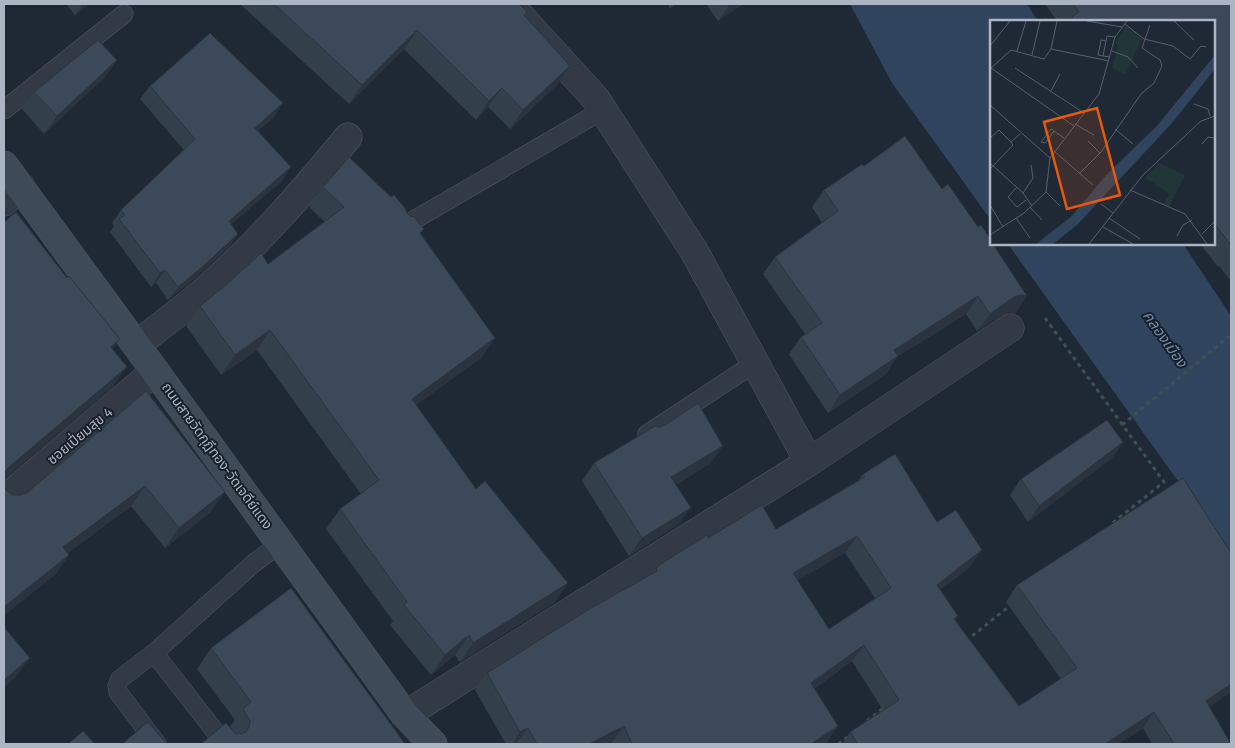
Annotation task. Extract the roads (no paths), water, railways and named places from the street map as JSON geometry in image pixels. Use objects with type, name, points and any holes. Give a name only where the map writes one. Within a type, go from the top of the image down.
[{"type":"main road","name":"ถนนสายวัดกุฎีทอง-วัดเจดีย์แดง","points":[[4,165],[12,195],[156,371],[405,715],[433,744]]},
{"type":"street","points":[[510,4],[596,99],[694,251],[809,462]]},
{"type":"street","points":[[136,345],[202,293],[265,233],[311,183],[348,137]]},
{"type":"street","points":[[405,715],[809,462],[1010,328]]},
{"type":"street","name":"ซอยเปี่ยมสุข 4","points":[[4,500],[156,371]]},
{"type":"lane","points":[[4,110],[124,14]]},
{"type":"lane","points":[[402,227],[603,110]]},
{"type":"lane","points":[[647,434],[755,363]]},
{"type":"lane","points":[[157,744],[118,692],[117,686],[120,679],[154,653],[254,563],[281,543]]},
{"type":"lane","points":[[154,653],[225,744]]},
{"type":"water","points":[[850,4],[1027,4],[1037,20],[990,20],[990,219],[892,83]]},
{"type":"water","name":"คลองเมือง","points":[[1009,245],[1184,245],[1231,316],[1231,555]]}]
